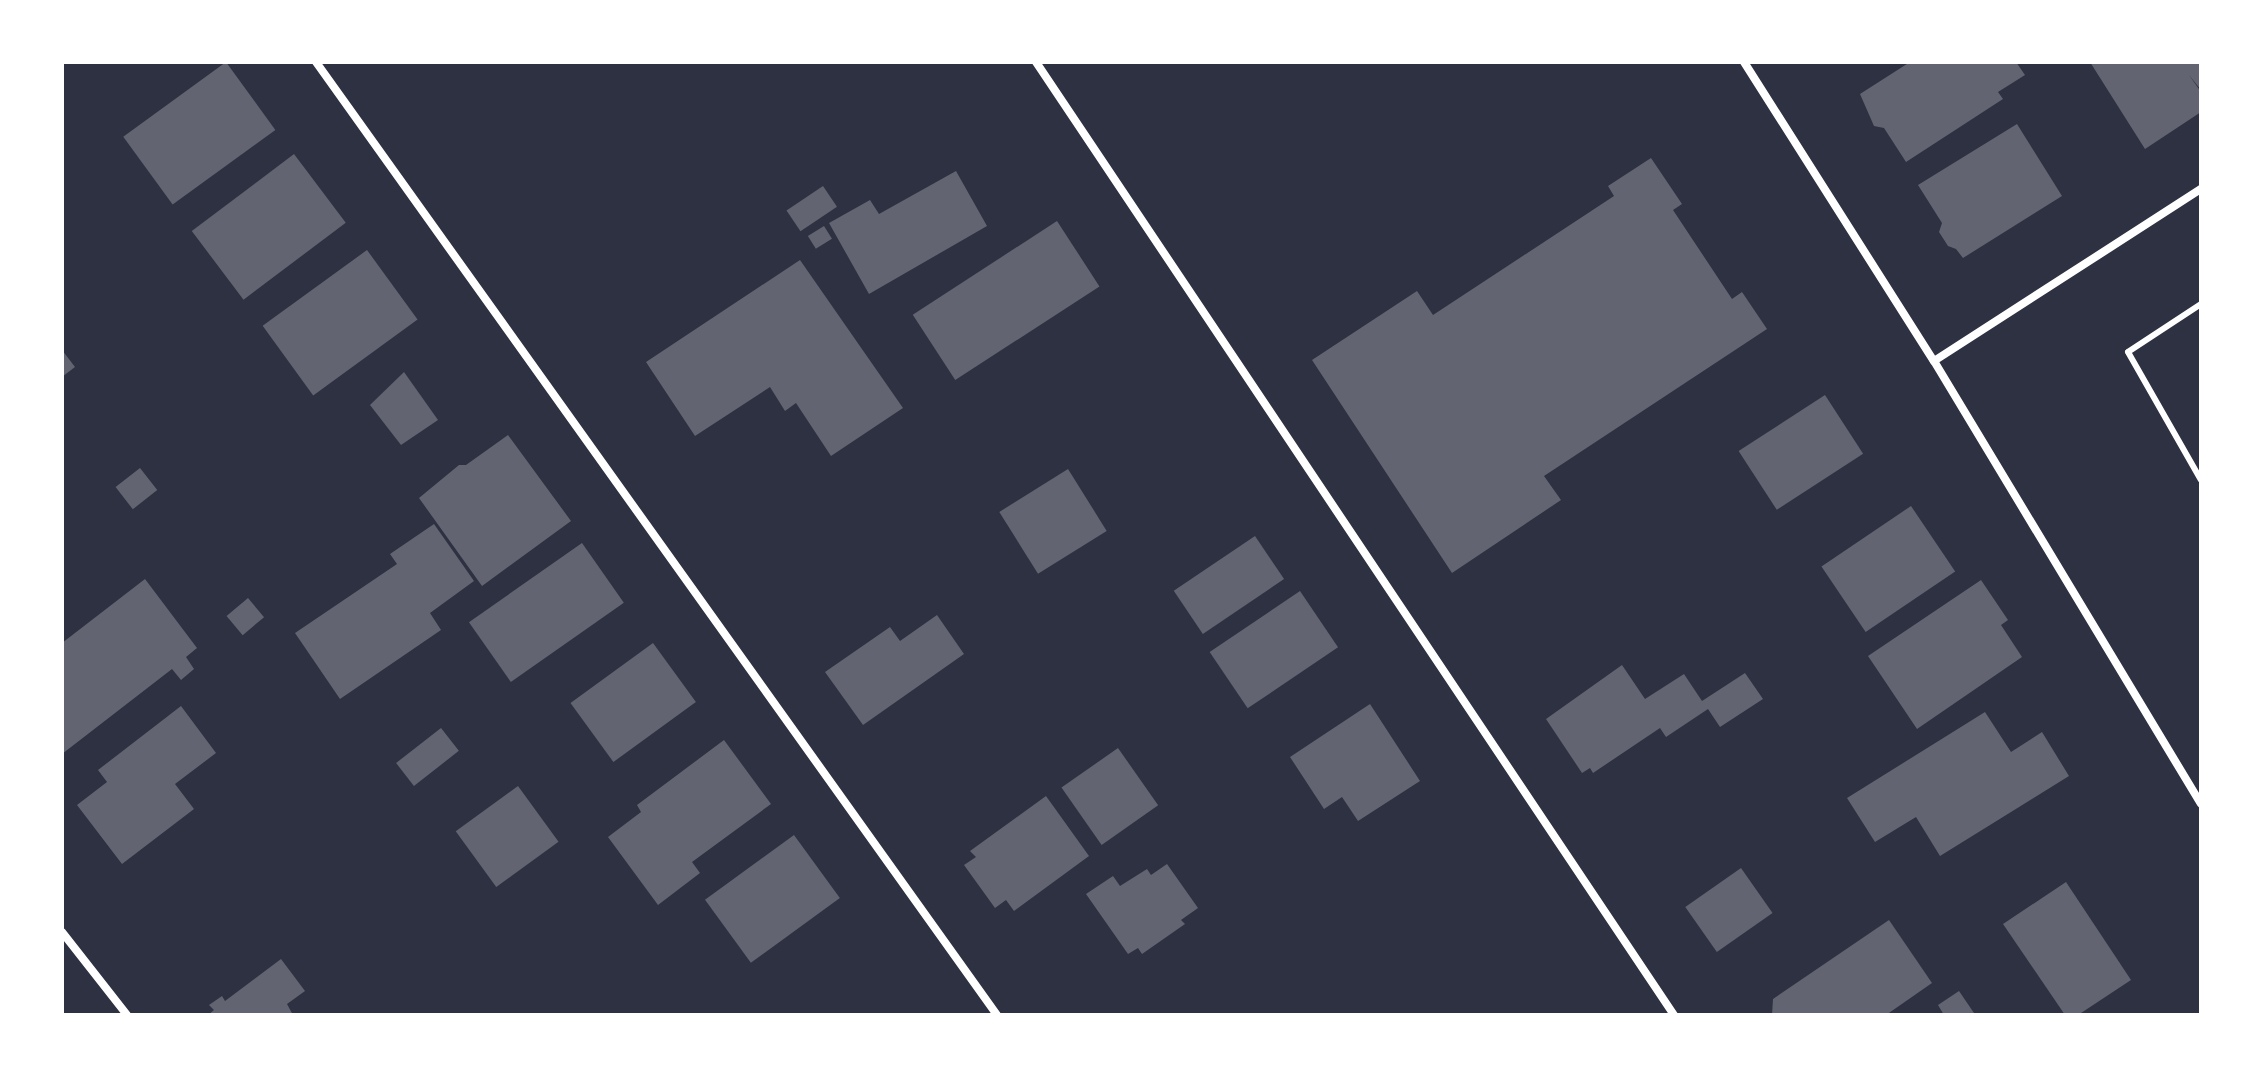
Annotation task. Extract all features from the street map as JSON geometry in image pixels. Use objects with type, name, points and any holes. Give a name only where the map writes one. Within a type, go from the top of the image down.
[{"type":"street","points":[[316,62],[997,1015]]},
{"type":"street","points":[[1036,62],[1674,1015]]},
{"type":"street","points":[[1744,62],[1934,361],[2201,804]]},
{"type":"street","points":[[1934,361],[2201,189]]},
{"type":"street","points":[[62,932],[127,1015]]},
{"type":"lane","points":[[2201,304],[2128,352],[2201,480]]},
{"type":"building","points":[[226,62],[275,130],[173,205],[123,137]]},
{"type":"building","points":[[1910,62],[2016,62],[2025,75],[1998,92],[2003,99],[1906,162],[1884,128],[1874,126],[1860,94]]},
{"type":"building","points":[[2090,62],[2201,62],[2201,90],[2189,75],[2201,92],[2201,112],[2145,149]]},
{"type":"building","points":[[2017,124],[2062,196],[1963,258],[1956,249],[1948,246],[1939,232],[1942,223],[1918,185]]},
{"type":"building","points":[[294,154],[346,223],[244,300],[192,231]]},
{"type":"building","points":[[1651,158],[1682,204],[1673,210],[1732,299],[1742,292],[1767,329],[1544,476],[1561,500],[1452,573],[1312,360],[1417,291],[1433,315],[1614,196],[1608,186]]},
{"type":"building","points":[[956,171],[987,226],[869,294],[829,223],[870,200],[879,214]]},
{"type":"building","points":[[823,186],[837,207],[801,231],[787,211]]},
{"type":"building","points":[[1057,221],[1099,286],[955,380],[913,315]]},
{"type":"building","points":[[824,226],[832,239],[816,249],[808,236]]},
{"type":"building","points":[[367,250],[418,320],[313,395],[263,326]]},
{"type":"building","points":[[800,260],[903,408],[831,456],[796,403],[785,411],[770,387],[695,436],[646,362]]},
{"type":"building","points":[[62,350],[75,367],[62,377]]},
{"type":"building","points":[[404,372],[438,420],[401,445],[370,405]]},
{"type":"building","points":[[1825,395],[1863,454],[1777,510],[1739,451]]},
{"type":"building","points":[[508,435],[571,521],[482,586],[419,498],[459,465],[466,465]]},
{"type":"building","points":[[140,468],[157,490],[133,509],[116,487]]},
{"type":"building","points":[[1068,469],[1107,531],[1038,574],[999,512]]},
{"type":"building","points":[[1911,506],[1955,571],[1866,632],[1821,566]]},
{"type":"building","points":[[434,524],[474,581],[430,613],[441,630],[340,699],[295,633],[397,564],[390,554]]},
{"type":"building","points":[[1255,536],[1284,579],[1203,634],[1174,591]]},
{"type":"building","points":[[582,543],[624,603],[511,682],[469,622]]},
{"type":"building","points":[[145,579],[197,648],[186,657],[194,669],[181,680],[172,669],[62,754],[62,643]]},
{"type":"building","points":[[1981,580],[2008,620],[2001,625],[2022,657],[1917,729],[1868,656]]},
{"type":"building","points":[[1300,591],[1338,647],[1248,708],[1210,652]]},
{"type":"building","points":[[248,598],[264,617],[243,635],[227,616]]},
{"type":"building","points":[[937,615],[964,654],[863,725],[825,672],[890,627],[900,641]]},
{"type":"building","points":[[653,643],[696,702],[613,762],[570,703]]},
{"type":"building","points":[[1622,665],[1645,699],[1684,674],[1702,701],[1745,673],[1763,699],[1720,727],[1708,709],[1666,737],[1660,728],[1593,773],[1590,768],[1582,773],[1546,719]]},
{"type":"building","points":[[1370,704],[1420,781],[1358,821],[1342,797],[1324,809],[1290,757]]},
{"type":"building","points":[[181,706],[216,753],[175,784],[194,809],[122,864],[77,805],[107,782],[98,770]]},
{"type":"building","points":[[1985,712],[2011,752],[2042,732],[2069,776],[1940,856],[1916,817],[1875,842],[1847,798]]},
{"type":"building","points":[[441,728],[459,751],[414,786],[396,763]]},
{"type":"building","points":[[724,740],[771,804],[692,862],[700,873],[658,905],[608,837],[641,812],[637,805]]},
{"type":"building","points":[[1118,748],[1158,805],[1102,845],[1061,788]]},
{"type":"building","points":[[518,786],[559,842],[496,887],[456,831]]},
{"type":"building","points":[[1046,796],[1089,856],[1014,911],[1006,900],[995,908],[964,865],[976,857],[970,851]]},
{"type":"building","points":[[794,835],[840,898],[751,963],[705,900]]},
{"type":"building","points":[[1167,864],[1198,908],[1181,920],[1185,924],[1142,954],[1138,948],[1128,954],[1086,894],[1113,876],[1120,886],[1147,869],[1151,875]]},
{"type":"building","points":[[1741,868],[1773,913],[1717,952],[1685,907]]},
{"type":"building","points":[[2066,882],[2131,980],[2078,1015],[2065,1015],[2003,924]]},
{"type":"building","points":[[1889,920],[1932,983],[1886,1015],[1772,1015],[1773,999]]},
{"type":"building","points":[[281,959],[305,991],[287,1004],[293,1015],[208,1015],[214,1010],[209,1005],[222,996],[225,1001]]},
{"type":"building","points":[[1959,991],[1974,1013],[1944,1015],[1938,1005]]}]
